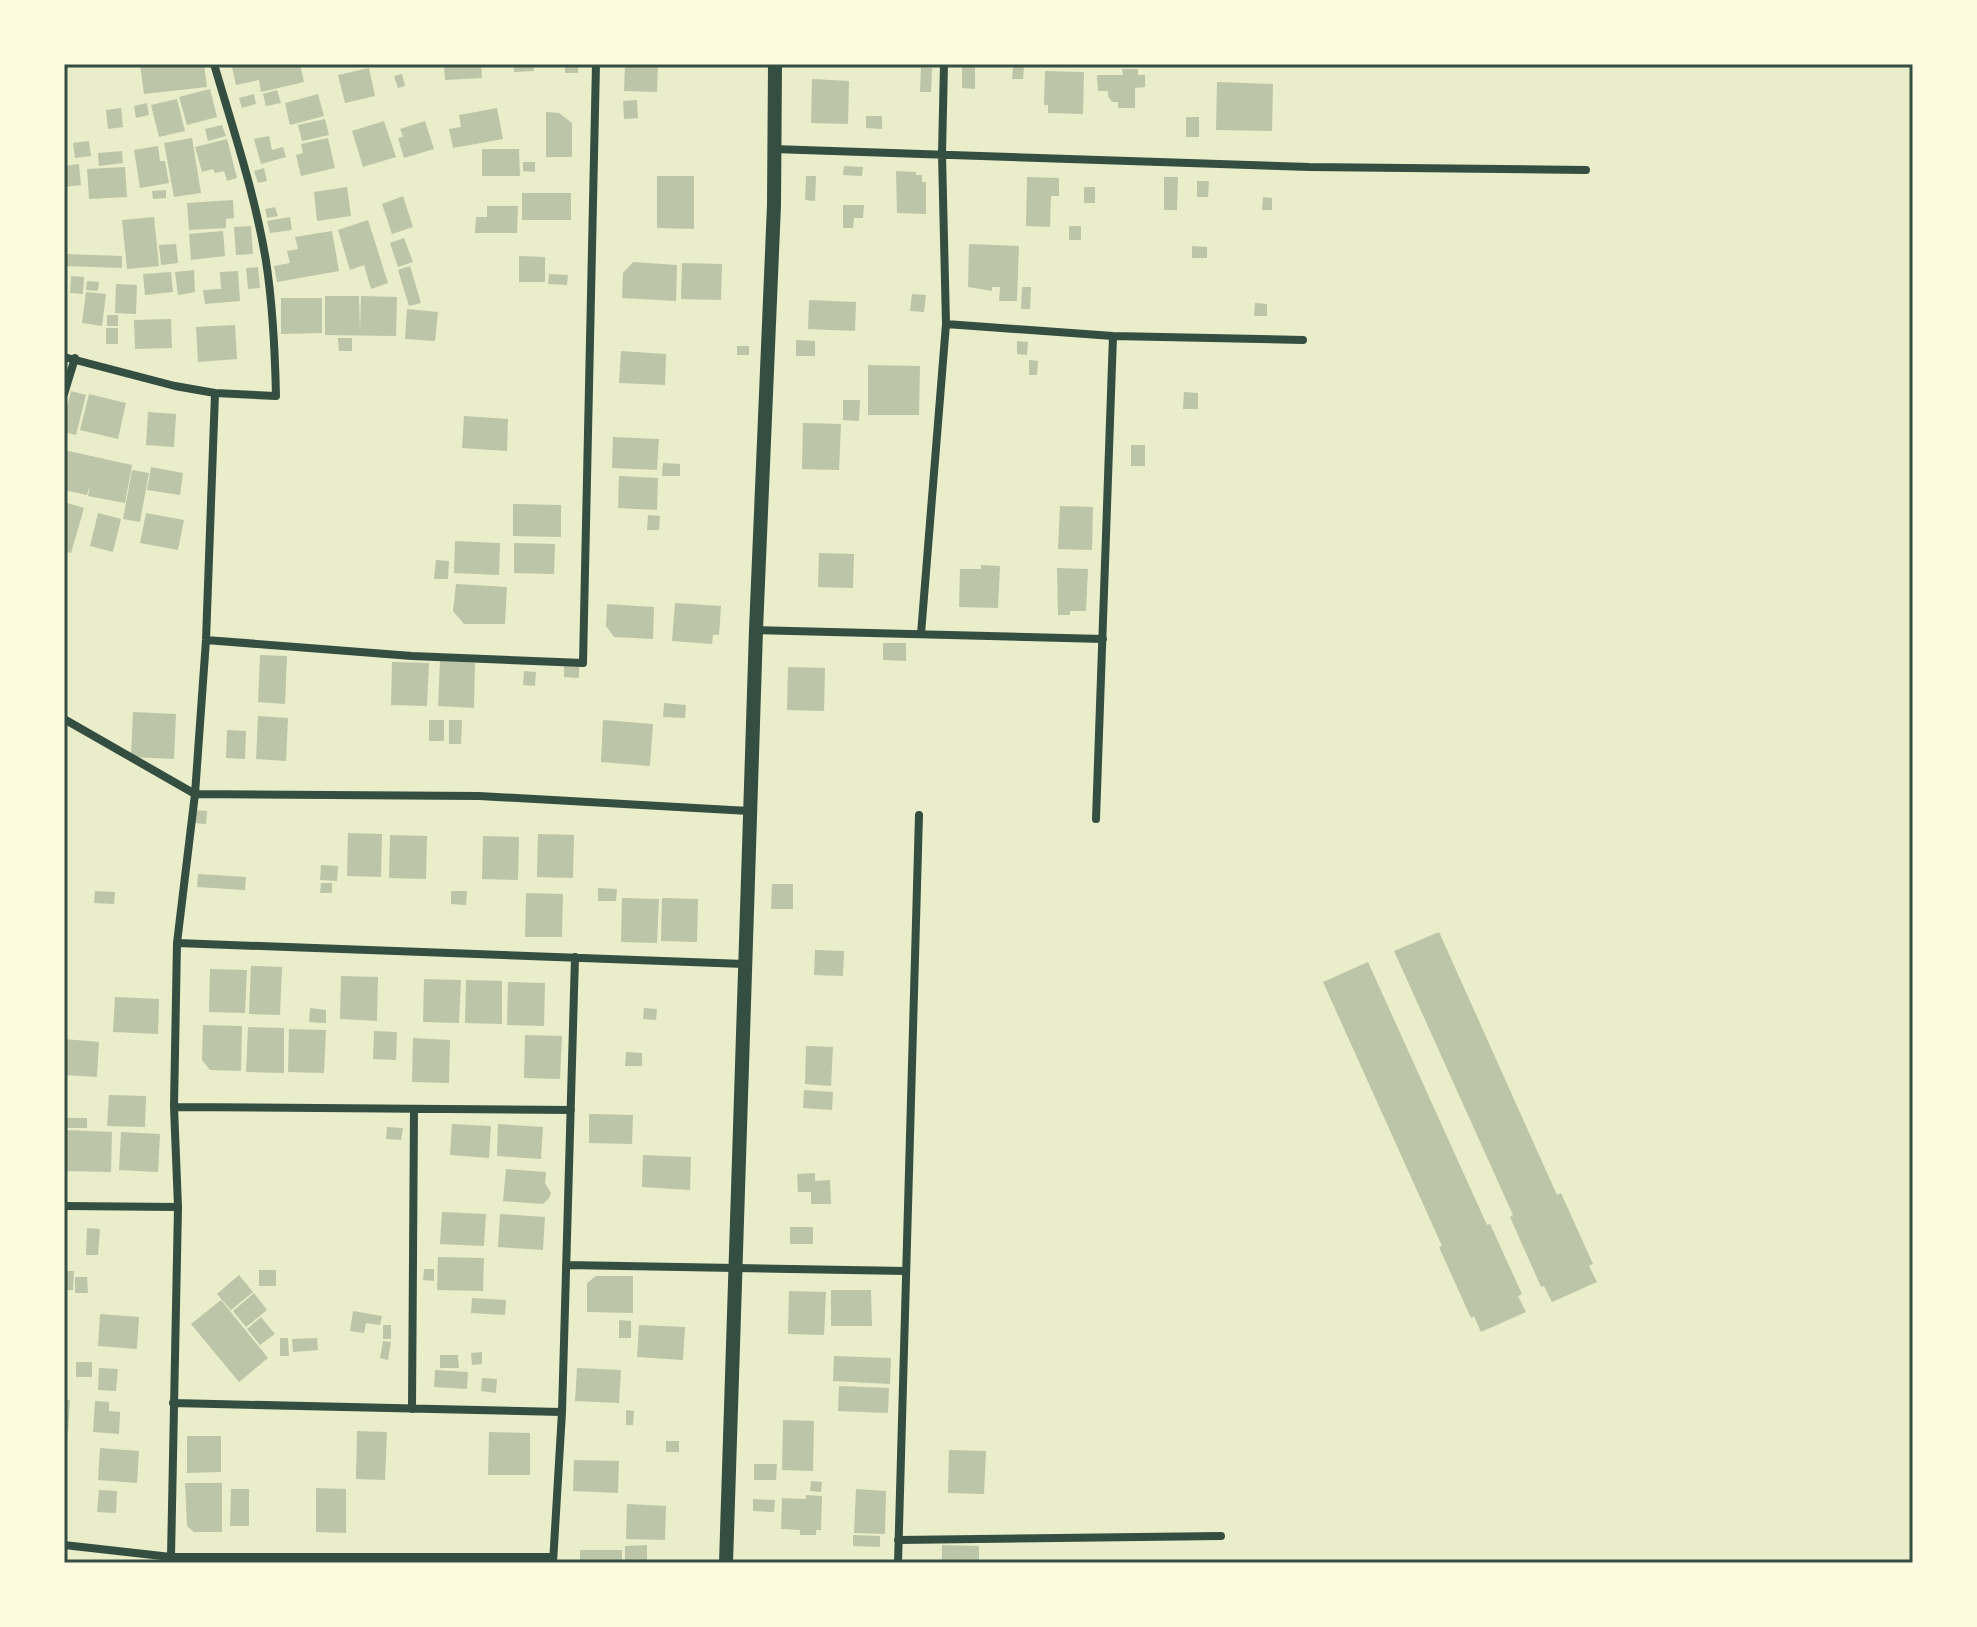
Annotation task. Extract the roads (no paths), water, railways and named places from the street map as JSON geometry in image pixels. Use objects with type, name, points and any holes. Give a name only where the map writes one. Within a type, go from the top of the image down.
[{"type":"street","points":[[64,357],[175,386],[215,393],[276,396],[275,336],[266,260],[250,190],[214,64]]},
{"type":"street","points":[[206,640],[412,656],[583,663],[596,64]]},
{"type":"street","points":[[726,1563],[749,811],[774,205],[775,64]]},
{"type":"street","points":[[921,634],[946,324],[942,154],[944,64]]},
{"type":"street","points":[[772,149],[1309,167],[1586,170]]},
{"type":"street","points":[[946,324],[1113,336],[1303,340]]},
{"type":"street","points":[[1096,819],[1113,336]]},
{"type":"street","points":[[64,394],[75,358]]},
{"type":"street","points":[[171,1557],[178,1207],[174,1107],[177,943],[195,794],[206,640],[215,393]]},
{"type":"street","points":[[756,630],[1103,639]]},
{"type":"street","points":[[64,719],[195,794],[479,796],[749,811]]},
{"type":"street","points":[[898,1563],[919,815]]},
{"type":"street","points":[[177,943],[744,964]]},
{"type":"street","points":[[64,1545],[171,1557],[553,1560],[562,1412],[575,957]]},
{"type":"street","points":[[174,1107],[571,1110]]},
{"type":"street","points":[[412,1409],[414,1109]]},
{"type":"street","points":[[64,1206],[178,1207]]},
{"type":"street","points":[[566,1265],[906,1271]]},
{"type":"street","points":[[173,1403],[562,1412]]},
{"type":"street","points":[[898,1540],[1221,1536]]}]
